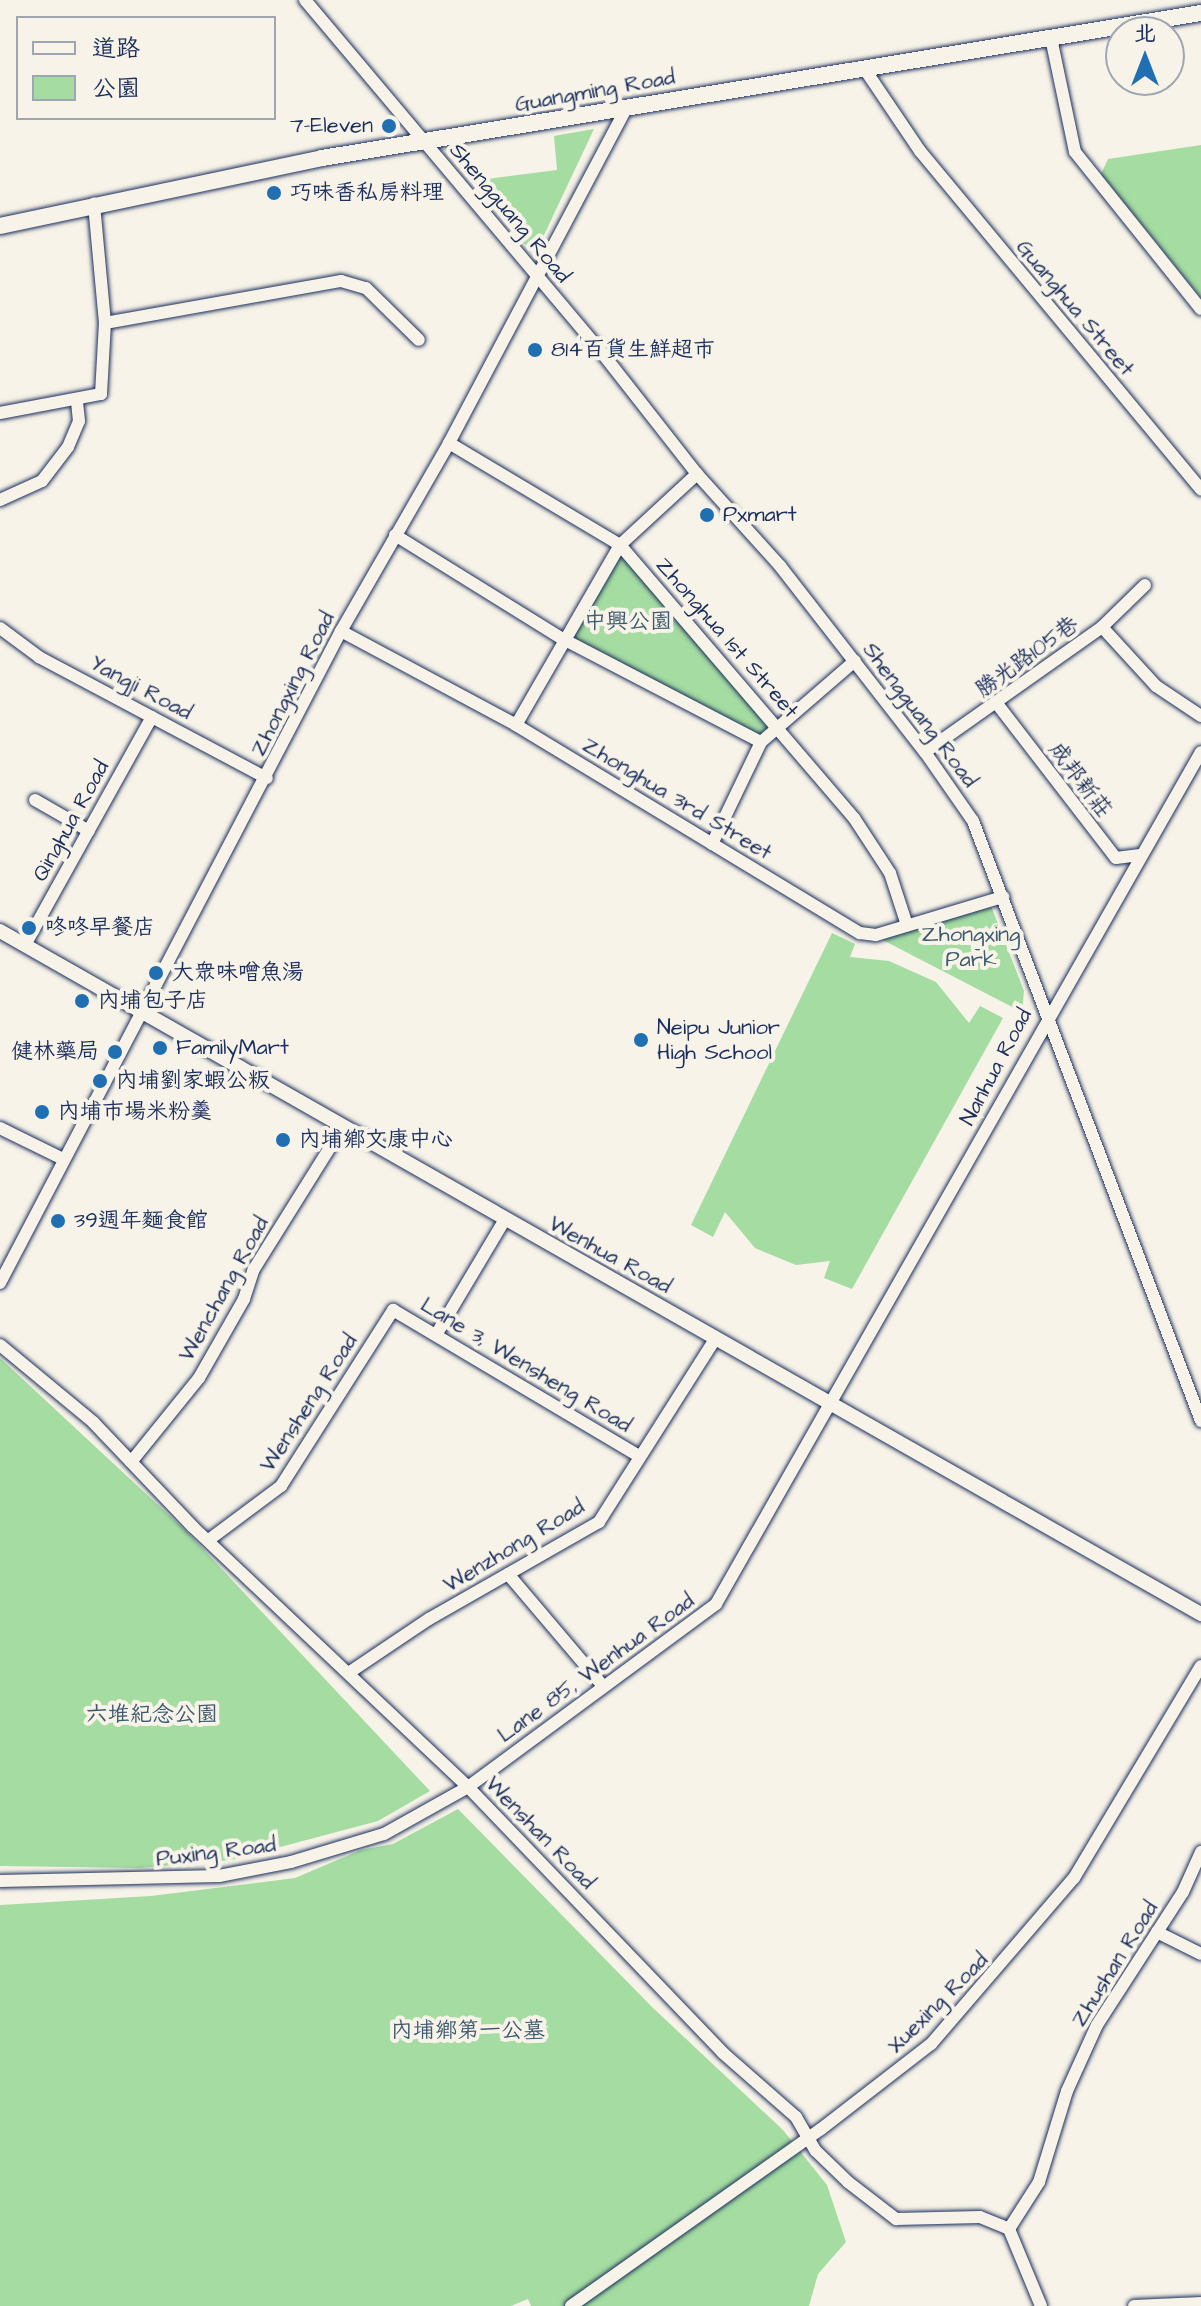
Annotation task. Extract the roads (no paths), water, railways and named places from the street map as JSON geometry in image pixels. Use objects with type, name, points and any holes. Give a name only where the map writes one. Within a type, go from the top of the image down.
[{"type":"main road","name":"Guangming Road","points":[[0,226],[94,204],[423,142],[1201,13]]},
{"type":"street","name":"Shengguang Road","points":[[305,0],[855,661],[973,821],[1049,1011],[1201,1421]]},
{"type":"street","points":[[1051,38],[1075,152],[1201,309]]},
{"type":"street","name":"Guanghua Street","points":[[864,68],[920,151],[1201,489]]},
{"type":"street","name":"Zhongxing Road","points":[[0,1283],[267,778],[341,631],[449,443],[627,107]]},
{"type":"street","points":[[0,413],[77,402],[101,394],[105,323],[94,204]]},
{"type":"street","points":[[105,323],[341,281],[366,288],[419,340]]},
{"type":"street","points":[[0,500],[42,481],[68,447],[79,421],[77,402]]},
{"type":"street","name":"Zhonghua 1st Street","points":[[449,443],[620,545],[854,818],[883,862],[907,925]]},
{"type":"street","points":[[516,725],[620,545],[697,474]]},
{"type":"street","points":[[395,535],[563,639],[761,742]]},
{"type":"street","name":"勝光路105巷","points":[[925,752],[998,705],[1102,627],[1145,585]]},
{"type":"street","points":[[1102,627],[1156,686],[1201,716]]},
{"type":"street","name":"Yangji Road","points":[[0,628],[39,657],[267,778]]},
{"type":"street","name":"Zhonghua 3rd Street","points":[[341,631],[516,725],[860,933],[876,935],[1003,897]]},
{"type":"street","points":[[712,844],[761,742],[777,725],[855,661]]},
{"type":"street","name":"成邦新莊","points":[[998,705],[1116,858],[1140,855]]},
{"type":"street","name":"Qinghua Road","points":[[25,945],[152,717]]},
{"type":"street","name":"Nanhua Road","points":[[830,1403],[1049,1011],[1201,752]]},
{"type":"street","points":[[35,800],[89,831]]},
{"type":"street","name":"Wenhua Road","points":[[0,931],[504,1221],[1201,1614]]},
{"type":"street","points":[[0,1128],[63,1159]]},
{"type":"street","name":"Wenchang Road","points":[[131,1462],[199,1378],[244,1299],[254,1269],[342,1128]]},
{"type":"street","points":[[436,1335],[504,1221]]},
{"type":"street","name":"Lane 3, Wensheng Road","points":[[393,1310],[639,1456]]},
{"type":"street","name":"Wensheng Road","points":[[210,1539],[281,1486],[393,1310]]},
{"type":"street","name":"Wenzhong Road","points":[[350,1672],[508,1574],[599,1522],[715,1339]]},
{"type":"street","name":"Wenshan Road","points":[[0,1345],[93,1422],[468,1787],[723,2053],[796,2117],[809,2139],[848,2182],[896,2219],[980,2217],[1009,2229]]},
{"type":"street","name":"Lane 85, Wenhua Road","points":[[468,1787],[602,1685],[716,1604],[830,1403]]},
{"type":"street","points":[[508,1574],[602,1685]]},
{"type":"street","name":"Xuexing Road","points":[[571,2306],[809,2139],[931,2044],[1052,1907],[1128,1794],[1201,1666]]},
{"type":"street","name":"Puxing Road","points":[[0,1881],[147,1881],[255,1871],[384,1834],[468,1787]]},
{"type":"street","name":"Zhushan Road","points":[[1009,2229],[1039,2182],[1067,2091],[1097,2025],[1157,1932],[1201,1852]]},
{"type":"street","points":[[1157,1932],[1201,1954]]},
{"type":"street","points":[[1009,2229],[1041,2306]]},
{"type":"street","points":[[1134,2306],[1201,2303]]},
{"type":"place","name":"7-Eleven","points":[[389,126]]},
{"type":"place","name":"巧味香私房料理","points":[[274,193]]},
{"type":"place","name":"814百貨生鮮超市","points":[[535,350]]},
{"type":"place","name":"Pxmart","points":[[707,515]]},
{"type":"place","name":"咚咚早餐店","points":[[29,928]]},
{"type":"place","name":"大衆味噌魚湯","points":[[156,973]]},
{"type":"place","name":"內埔包子店","points":[[82,1001]]},
{"type":"place","name":"Neipu Junior High School","points":[[641,1040]]},
{"type":"place","name":"FamilyMart","points":[[160,1048]]},
{"type":"place","name":"健林藥局","points":[[115,1052]]},
{"type":"place","name":"內埔劉家蝦公粄","points":[[100,1081]]},
{"type":"place","name":"內埔市場米粉羹","points":[[42,1112]]},
{"type":"place","name":"內埔鄉文康中心","points":[[283,1140]]},
{"type":"place","name":"39週年麵食館","points":[[58,1221]]},
{"type":"park label","name":"中興公園","points":[[628,622]]},
{"type":"park label","name":"Zhongxing Park","points":[[971,946]]},
{"type":"park label","name":"六堆紀念公園","points":[[152,1715]]},
{"type":"park label","name":"內埔鄉第一公墓","points":[[468,2031]]}]
